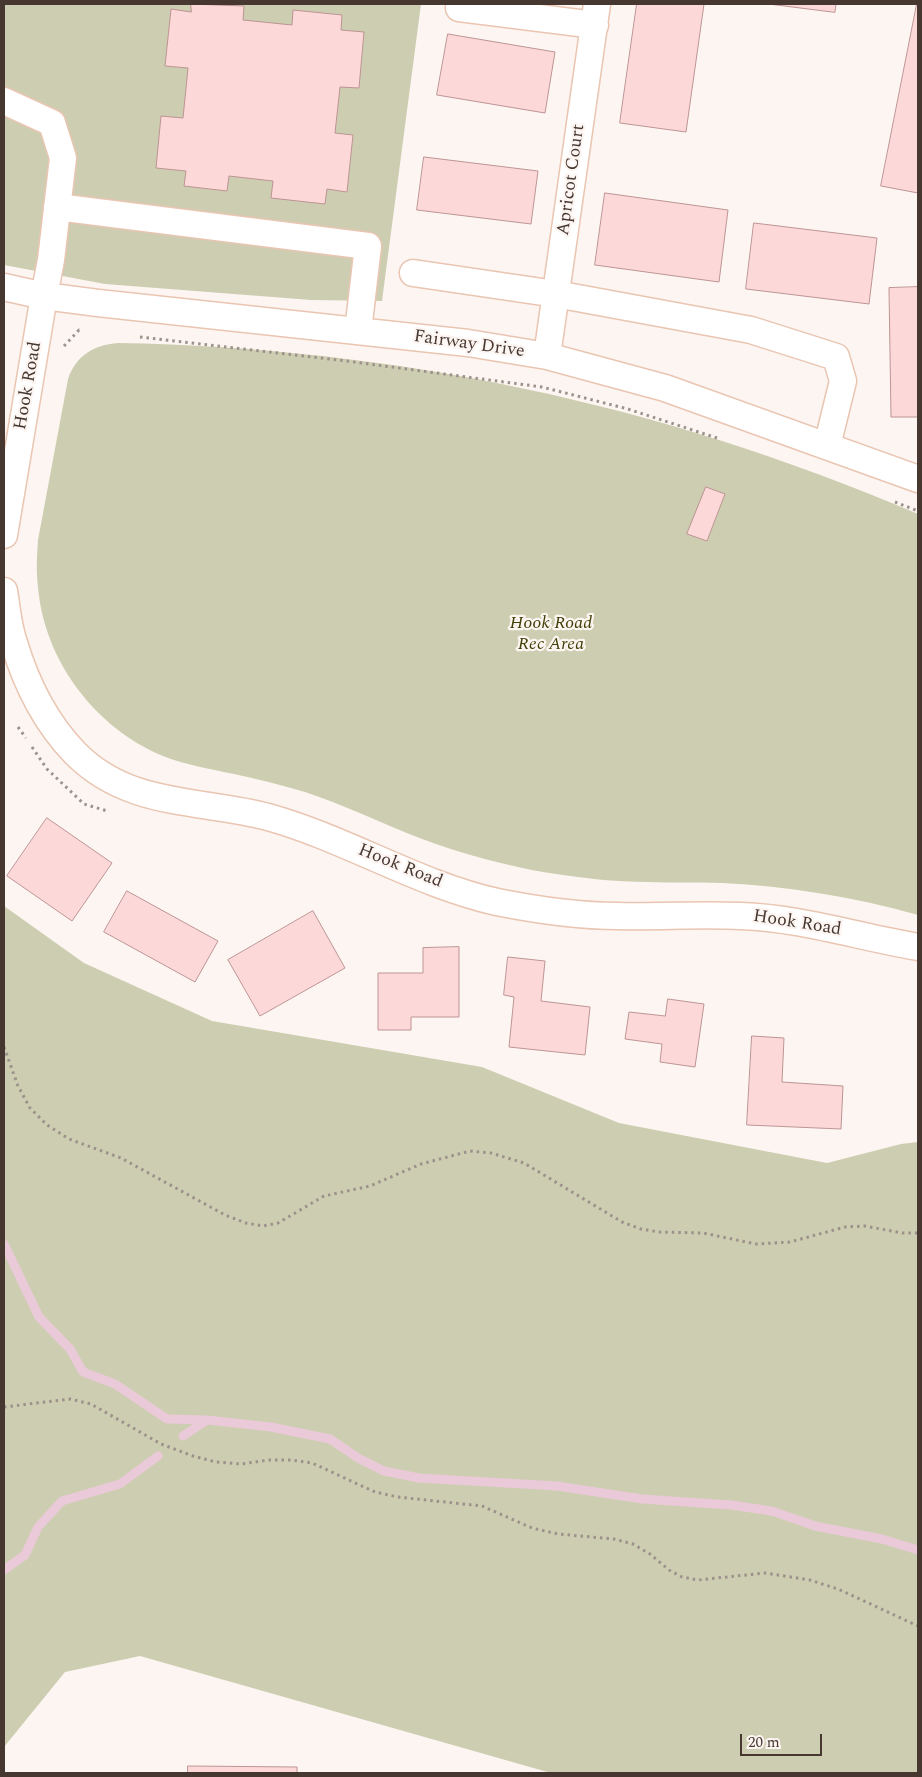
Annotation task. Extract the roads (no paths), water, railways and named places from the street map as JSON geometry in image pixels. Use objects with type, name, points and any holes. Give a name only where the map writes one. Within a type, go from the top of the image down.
[{"type":"street","points":[[459,8],[596,14]]},
{"type":"street","name":"Apricot Court","points":[[547,356],[596,14]]},
{"type":"street","name":"Hook Road","points":[[4,101],[52,123],[63,158],[51,260],[4,535]]},
{"type":"street","points":[[57,207],[368,246],[358,331]]},
{"type":"street","points":[[413,273],[556,294],[751,330],[836,357],[843,381],[827,446]]},
{"type":"street","name":"Fairway Drive","points":[[4,287],[44,296],[468,343],[547,356],[665,388],[918,479]]},
{"type":"street","name":"Hook Road","points":[[4,591],[13,641],[31,689],[54,728],[76,754],[105,776],[138,792],[161,799],[247,811],[301,826],[437,884],[496,901],[555,912],[615,916],[742,916],[812,924],[918,947]]},
{"type":"waterway","points":[[4,1244],[39,1317],[70,1349],[83,1372],[115,1384],[167,1419],[207,1420],[271,1427],[330,1439],[358,1458],[384,1471],[419,1478],[557,1486],[642,1499],[731,1505],[772,1511],[815,1526],[882,1539],[918,1550]]},
{"type":"waterway","points":[[183,1436],[207,1420]]},
{"type":"waterway","points":[[4,1570],[25,1555],[38,1527],[62,1501],[120,1484],[158,1456]]},
{"type":"park label","name":"Hook Road Rec Area","points":[[551,634]]}]
